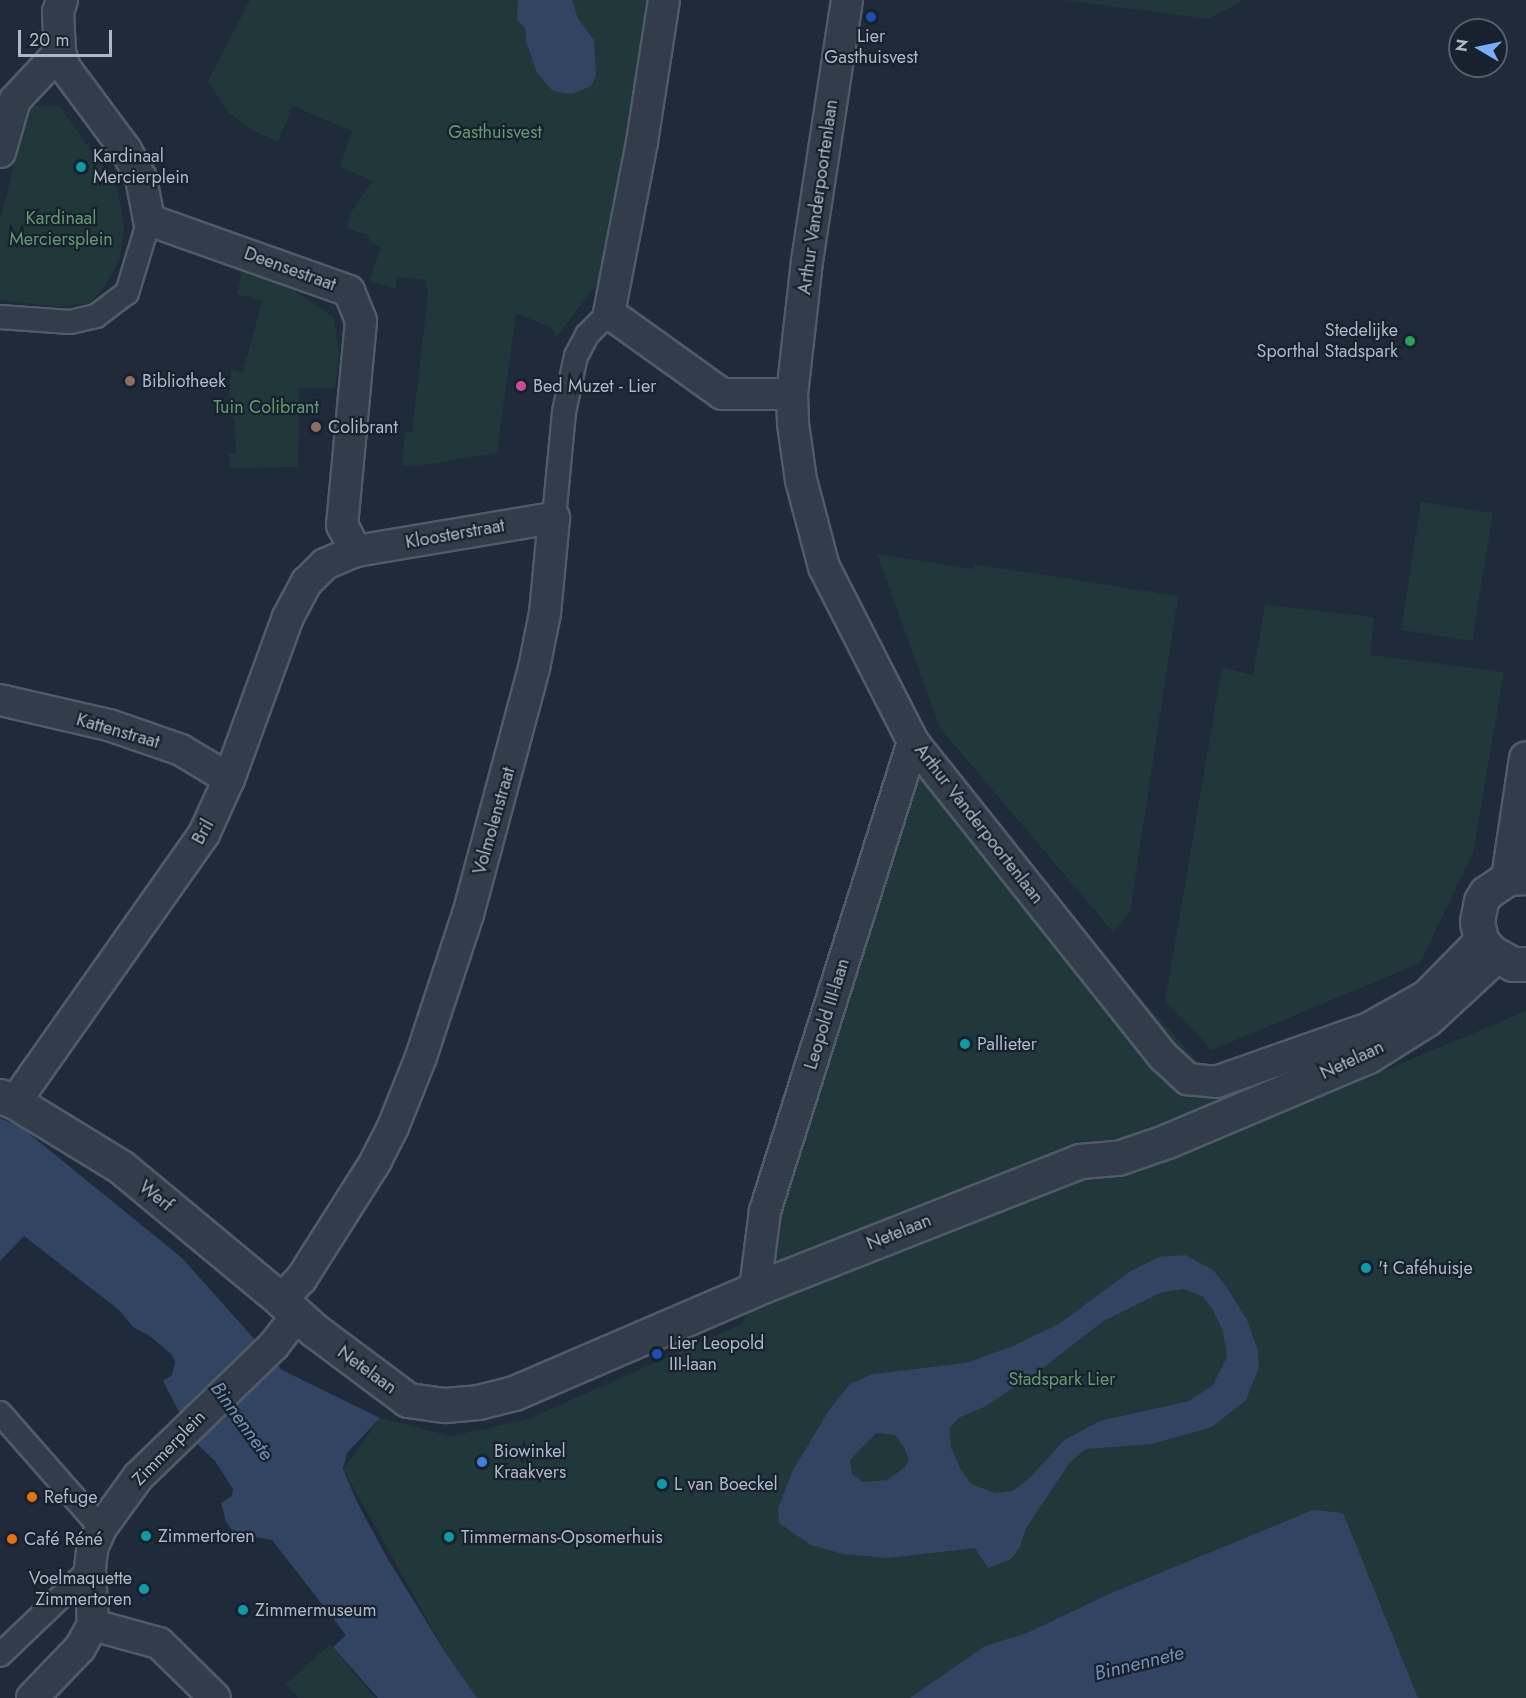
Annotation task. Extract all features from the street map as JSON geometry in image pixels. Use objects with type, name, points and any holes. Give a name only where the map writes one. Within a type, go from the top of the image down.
[{"type":"street","points":[[0,316],[70,322],[96,316],[127,293],[149,220],[141,178],[102,116],[65,68],[60,52],[58,12],[62,0]]},
{"type":"street","points":[[664,0],[642,142],[609,313],[722,394],[792,394]]},
{"type":"street","name":"Arthur Vanderpoortenlaan","points":[[847,0],[807,261],[792,394],[801,480],[824,567],[913,742],[1164,1057]]},
{"type":"street","points":[[0,152],[15,100],[60,52]]},
{"type":"street","name":"Deensestraat","points":[[149,220],[349,291],[361,321],[342,525],[356,551]]},
{"type":"street","name":"Volmolenstraat","points":[[282,1326],[301,1279],[376,1161],[393,1127],[421,1057],[468,914],[531,679],[544,613],[564,412],[576,356],[587,335],[609,313]]},
{"type":"street","name":"Kloosterstraat","points":[[356,551],[554,518]]},
{"type":"street","name":"Bril","points":[[8,1099],[204,834],[229,779],[288,617],[307,582],[325,564],[356,551]]},
{"type":"street","name":"Kattenstraat","points":[[0,700],[109,725],[181,750],[229,779]]},
{"type":"street","name":"Leopold III-laan","points":[[756,1289],[765,1211],[913,742]]},
{"type":"street","points":[[1526,758],[1517,877],[1498,883],[1481,901],[1477,922],[1488,948],[1513,964],[1526,964]]},
{"type":"street","name":"Netelaan","points":[[282,1326],[369,1373],[408,1400],[445,1405],[478,1402],[514,1393],[756,1289],[1080,1161],[1118,1158],[1167,1141],[1368,1056],[1427,1019],[1488,948]]},
{"type":"street","name":"Netelaan","points":[[1164,1057],[1188,1079],[1216,1082],[1280,1062],[1369,1028],[1426,996],[1488,948]]},
{"type":"street","name":"Werf","points":[[8,1099],[121,1167],[282,1326]]},
{"type":"street","name":"Zimmerplein","points":[[93,1625],[90,1569],[92,1549],[102,1528],[138,1477],[187,1429],[282,1326]]},
{"type":"street","points":[[0,1413],[102,1528]]},
{"type":"street","points":[[0,1655],[90,1569]]},
{"type":"street","points":[[32,1698],[80,1648],[93,1625],[159,1643],[215,1698]]},
{"type":"green space","name":"Gasthuisvest","points":[[250,0],[651,0],[633,108],[598,283],[556,337],[551,327],[516,314],[497,453],[417,466],[402,465],[405,432],[412,432],[428,294],[425,280],[397,277],[396,289],[369,281],[381,247],[369,242],[370,236],[347,228],[351,212],[373,181],[340,167],[352,131],[293,106],[278,142],[250,129],[228,112],[208,81]]},
{"type":"green space","points":[[1063,0],[1240,0],[1239,3],[1208,19]]},
{"type":"green space","name":"Kardinaal Merciersplein","points":[[59,105],[117,188],[124,227],[120,258],[109,280],[90,303],[60,307],[0,300],[0,220],[29,106]]},
{"type":"green space","name":"Tuin Colibrant","points":[[242,271],[287,286],[334,317],[339,356],[335,388],[299,388],[298,467],[231,468],[229,454],[236,453],[234,418],[227,416],[231,369],[243,372],[262,301],[237,294]]},
{"type":"green space","points":[[1421,502],[1493,513],[1472,641],[1401,630]]},
{"type":"green space","points":[[877,554],[973,569],[974,564],[1178,596],[1130,912],[1113,932],[940,728]]},
{"type":"green space","points":[[1265,605],[1374,617],[1370,655],[1504,672],[1473,853],[1420,963],[1212,1050],[1165,1001],[1222,668],[1253,675]]},
{"type":"green space","name":"Stadspark Lier","points":[[913,742],[1254,1125],[1526,1011],[1526,1698],[477,1698],[447,1655],[343,1469],[380,1418],[451,1436],[528,1419],[742,1324],[755,1289]]},
{"type":"green space","points":[[330,1644],[376,1698],[298,1698],[286,1684]]},
{"type":"water","points":[[518,0],[572,0],[578,19],[594,40],[596,75],[591,86],[572,94],[553,91],[537,73],[526,41],[525,28],[517,20]]},
{"type":"water","name":"Binnennete","points":[[0,1118],[21,1127],[182,1258],[282,1370],[380,1418],[347,1453],[343,1469],[357,1502],[386,1556],[447,1655],[477,1698],[378,1698],[333,1647],[346,1635],[272,1540],[255,1537],[238,1538],[226,1522],[221,1503],[232,1496],[233,1489],[215,1461],[194,1441],[163,1381],[172,1375],[175,1362],[172,1355],[150,1336],[133,1327],[119,1310],[24,1236],[0,1261]]},
{"type":"water","points":[[1185,1255],[1213,1270],[1247,1320],[1258,1351],[1259,1367],[1246,1400],[1212,1427],[1152,1444],[1086,1449],[1070,1462],[1026,1528],[1020,1547],[1011,1559],[988,1568],[975,1548],[888,1558],[843,1554],[811,1545],[779,1523],[778,1508],[793,1470],[830,1409],[850,1384],[873,1374],[966,1363],[1011,1347],[1059,1324],[1129,1272],[1159,1257]],"holes":[[[1184,1289],[1202,1296],[1212,1308],[1223,1331],[1227,1357],[1213,1385],[1189,1401],[1100,1421],[1063,1441],[1032,1476],[1013,1491],[995,1493],[971,1484],[961,1470],[951,1448],[950,1428],[958,1418],[984,1407],[1039,1371],[1102,1322],[1162,1292]],[[876,1433],[895,1435],[904,1447],[909,1460],[904,1468],[887,1480],[863,1482],[852,1474],[850,1460]]]},
{"type":"water","name":"Binnennete","points":[[1313,1510],[1343,1513],[1418,1698],[910,1698],[985,1646],[1025,1634],[1109,1594]]},
{"type":"place","name":"Lier Gasthuisvest","points":[[871,17]]},
{"type":"place","name":"Kardinaal Mercierplein","points":[[81,167]]},
{"type":"place","name":"Stedelijke Sporthal Stadspark","points":[[1410,341]]},
{"type":"place","name":"Bibliotheek","points":[[130,381]]},
{"type":"place","name":"Bed Muzet - Lier","points":[[521,386]]},
{"type":"place","name":"Colibrant","points":[[316,427]]},
{"type":"place","name":"Pallieter","points":[[965,1044]]},
{"type":"place","name":"'t Caféhuisje","points":[[1366,1268]]},
{"type":"place","name":"Lier Leopold III-laan","points":[[657,1354]]},
{"type":"place","name":"Biowinkel Kraakvers","points":[[482,1462]]},
{"type":"place","name":"L van Boeckel","points":[[662,1484]]},
{"type":"place","name":"Refuge","points":[[32,1497]]},
{"type":"place","name":"Zimmertoren","points":[[146,1536]]},
{"type":"place","name":"Timmermans-Opsomerhuis","points":[[449,1537]]},
{"type":"place","name":"Café Réné","points":[[12,1539]]},
{"type":"place","name":"Voelmaquette Zimmertoren","points":[[144,1589]]},
{"type":"place","name":"Zimmermuseum","points":[[243,1610]]}]
